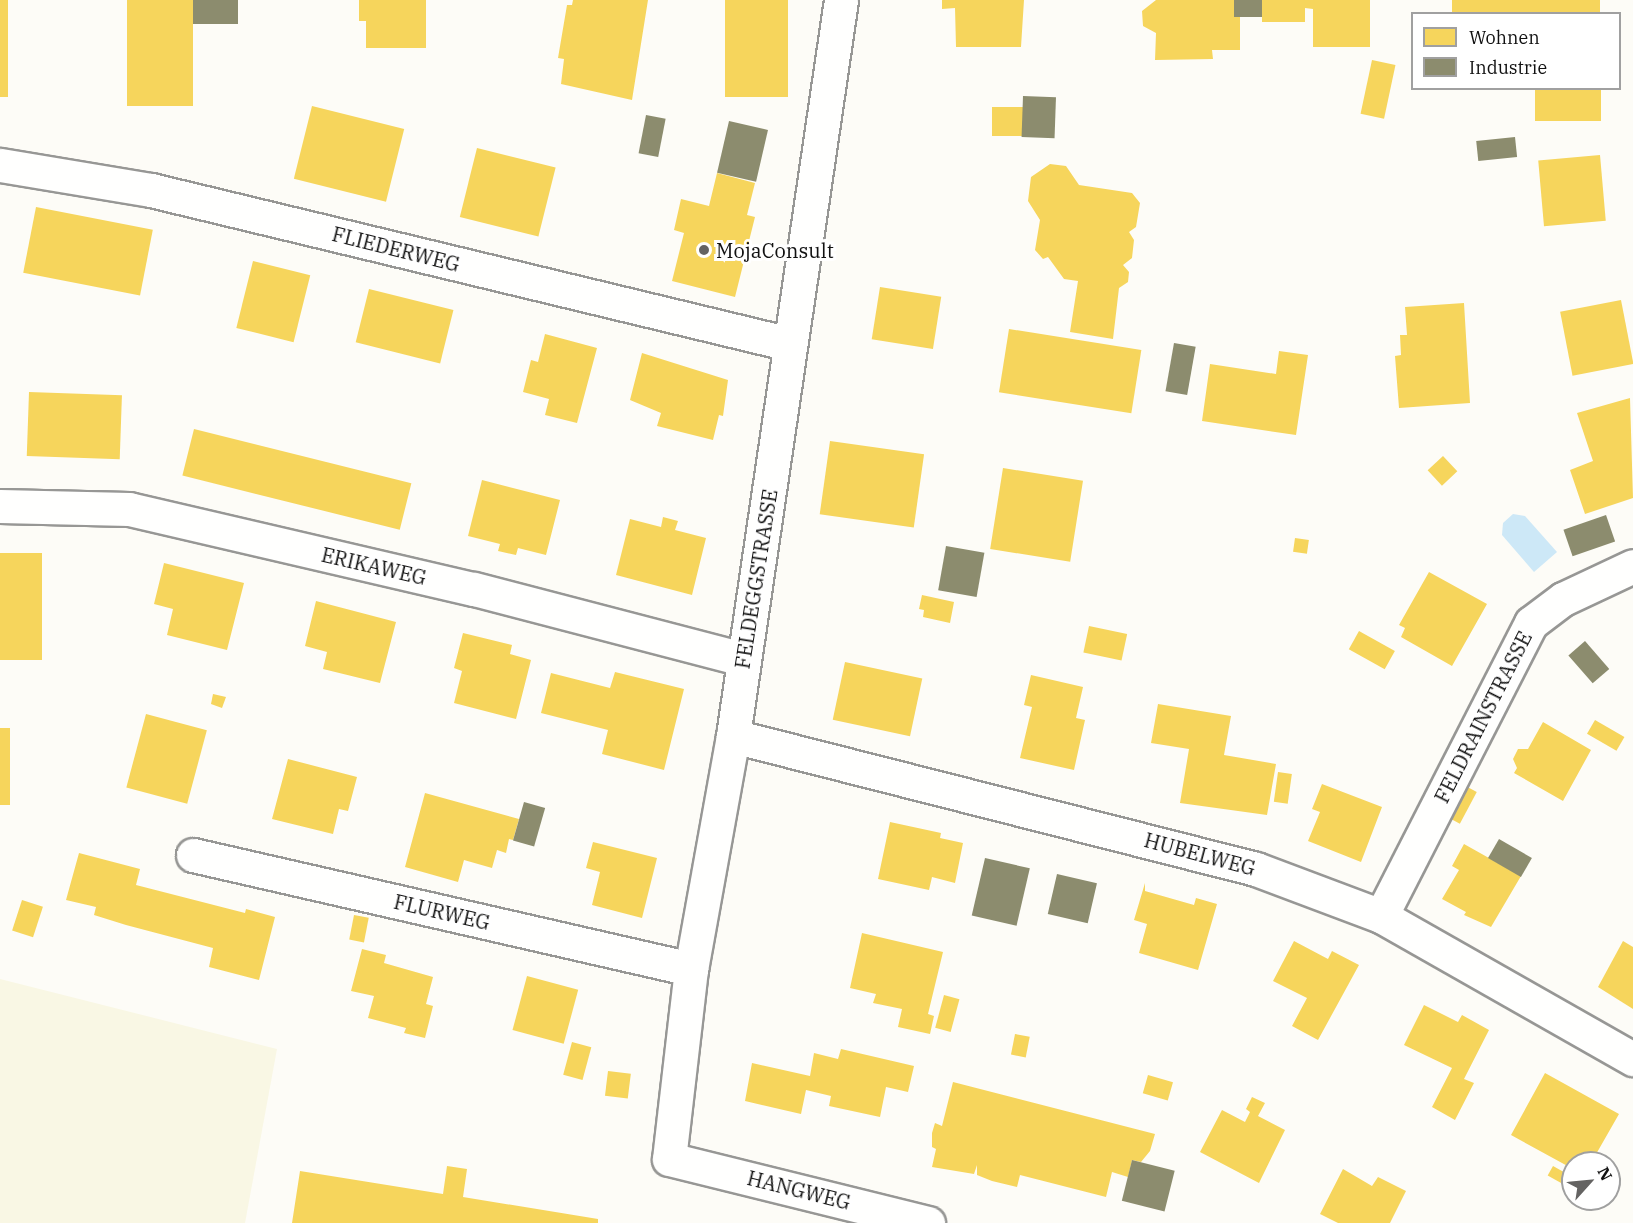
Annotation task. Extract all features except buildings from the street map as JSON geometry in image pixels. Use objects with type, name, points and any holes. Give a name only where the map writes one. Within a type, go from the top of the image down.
[{"type":"street","name":"FELDEGGSTRASSE","points":[[669,1159],[691,969],[733,736],[841,0]]},
{"type":"street","name":"FLIEDERWEG","points":[[0,165],[151,190],[790,344]]},
{"type":"street","name":"ERIKAWEG","points":[[0,506],[129,508],[474,589],[743,659]]},
{"type":"street","name":"FELDRAINSTRASSE","points":[[1381,916],[1532,623],[1563,599],[1633,566]]},
{"type":"street","name":"HUBELWEG","points":[[733,736],[1256,869],[1381,916],[1633,1059]]},
{"type":"street","name":"FLURWEG","points":[[192,855],[691,969]]},
{"type":"street","name":"HANGWEG","points":[[669,1159],[928,1223]]},
{"type":"shaded area","points":[[0,979],[277,1049],[245,1223],[0,1223]]},
{"type":"water","points":[[1513,514],[1525,516],[1557,552],[1534,572],[1502,535],[1503,523]]},
{"type":"place","name":"MojaConsult","points":[[704,250]]}]
